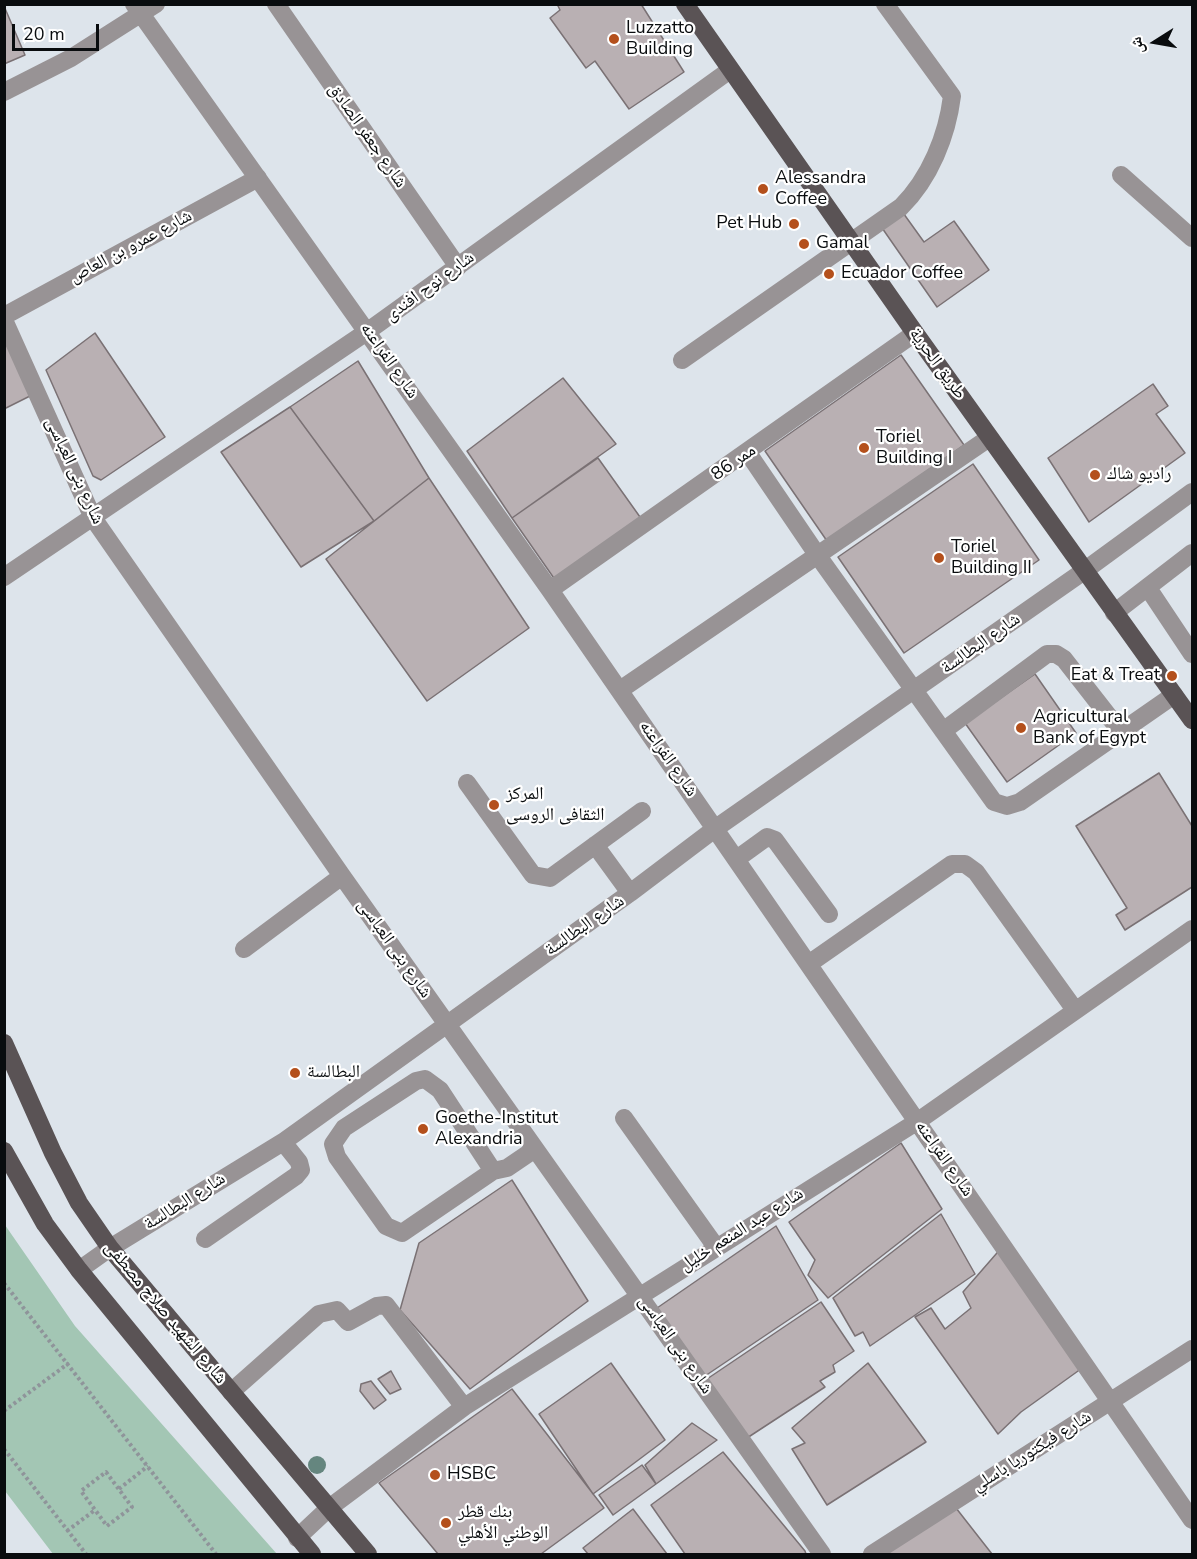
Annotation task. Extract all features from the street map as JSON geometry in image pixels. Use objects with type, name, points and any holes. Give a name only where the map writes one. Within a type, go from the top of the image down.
[{"type":"main road","name":"طريق الحرية","points":[[685,4],[850,242],[1192,720]]},
{"type":"main road","name":"شارع الشهيد صلاح مصطفى","points":[[4,1043],[53,1153],[79,1203],[110,1248],[368,1554]]},
{"type":"main road","points":[[4,1151],[45,1224],[79,1270],[312,1554]]},
{"type":"street","name":"شارع جعفر الصادق","points":[[276,4],[458,267]]},
{"type":"street","points":[[682,360],[901,207],[919,189],[931,168],[950,114],[952,96],[885,4]]},
{"type":"street","points":[[4,92],[71,58],[144,8]]},
{"type":"street","name":"شارع الفراعنه","points":[[144,8],[258,178],[738,858],[1192,1520]]},
{"type":"street","name":"شارع نوح افندى","points":[[4,577],[368,331],[730,70]]},
{"type":"street","points":[[1121,175],[1192,238]]},
{"type":"street","name":"شارع عمرو بن العاص","points":[[4,316],[258,178]]},
{"type":"street","name":"شارع بنى العباسى","points":[[4,320],[93,518],[342,876],[822,1554]]},
{"type":"street","name":"ممر 86","points":[[550,590],[748,453],[915,333]]},
{"type":"street","points":[[620,690],[989,438]]},
{"type":"street","points":[[748,453],[994,802],[1007,806],[1020,802],[1174,695]]},
{"type":"street","name":"شارع البطالسة","points":[[79,1270],[110,1248],[284,1142],[446,1023],[630,893],[716,828],[1084,571],[1192,492]]},
{"type":"street","points":[[1114,613],[1192,554]]},
{"type":"street","points":[[1148,588],[1192,654]]},
{"type":"street","points":[[943,731],[1047,654],[1056,654],[1064,659],[1121,732]]},
{"type":"street","points":[[467,783],[533,875],[550,878],[642,811]]},
{"type":"street","points":[[738,858],[767,837],[775,840],[829,914]]},
{"type":"street","points":[[595,845],[630,893]]},
{"type":"street","points":[[810,963],[952,864],[965,864],[976,872],[1075,1010]]},
{"type":"street","points":[[244,949],[342,876]]},
{"type":"street","name":"شارع عبد المنعم خليل","points":[[297,1538],[329,1508],[464,1407],[918,1121],[1192,929]]},
{"type":"street","points":[[493,1171],[440,1090],[424,1079],[416,1081],[344,1128],[333,1144],[337,1157],[386,1226],[402,1233],[493,1171],[507,1168],[535,1149]]},
{"type":"street","points":[[624,1118],[716,1247]]},
{"type":"street","points":[[205,1239],[296,1176],[301,1170],[299,1162],[284,1142]]},
{"type":"street","points":[[231,1392],[319,1314],[337,1310],[348,1322],[355,1321],[377,1306],[386,1305],[464,1407]]},
{"type":"street","name":"شارع فيكتوريا باسلي","points":[[872,1554],[1192,1349]]},
{"type":"path","points":[[4,1283],[69,1363],[216,1554]]},
{"type":"path","points":[[4,1411],[69,1363]]},
{"type":"path","points":[[4,1449],[86,1554]]},
{"type":"path","points":[[119,1489],[148,1466]]},
{"type":"path","points":[[106,1472],[132,1507],[107,1526],[95,1510],[81,1491],[106,1472]]},
{"type":"path","points":[[67,1531],[95,1510]]},
{"type":"green space","points":[[5,1225],[75,1326],[277,1554],[53,1554],[5,1491]]},
{"type":"building","name":"Luzzatto Building","points":[[557,4],[641,4],[684,72],[629,109],[595,61],[586,68],[550,18],[560,10]]},
{"type":"building","points":[[4,6],[25,55],[4,64]]},
{"type":"building","points":[[901,210],[924,242],[954,221],[989,270],[937,307],[880,225]]},
{"type":"building","points":[[4,332],[34,394],[4,409]]},
{"type":"building","points":[[95,333],[165,437],[101,480],[93,476],[46,370]]},
{"type":"building","name":"Toriel Building I","points":[[901,355],[964,445],[827,541],[765,451]]},
{"type":"building","points":[[358,361],[429,478],[374,521],[290,407]]},
{"type":"building","points":[[563,378],[616,444],[512,518],[467,451]]},
{"type":"building","points":[[1153,384],[1168,406],[1156,414],[1185,453],[1089,522],[1048,458]]},
{"type":"building","points":[[290,407],[374,521],[301,567],[221,452]]},
{"type":"building","points":[[598,458],[645,524],[558,584],[512,518]]},
{"type":"building","name":"Toriel Building II","points":[[973,464],[1039,560],[904,653],[838,557]]},
{"type":"building","points":[[429,478],[529,628],[427,701],[326,559]]},
{"type":"building","name":"Agricultural Bank of Egypt","points":[[1035,674],[1076,733],[1007,782],[965,723]]},
{"type":"building","points":[[1159,773],[1192,826],[1192,887],[1125,930],[1116,915],[1127,908],[1076,826]]},
{"type":"building","points":[[901,1143],[942,1209],[828,1298],[808,1275],[815,1260],[789,1222]]},
{"type":"building","points":[[512,1180],[588,1301],[470,1389],[400,1310],[419,1243]]},
{"type":"building","points":[[941,1214],[975,1274],[870,1346],[863,1332],[855,1336],[833,1298]]},
{"type":"building","points":[[776,1226],[818,1300],[705,1376],[657,1308]]},
{"type":"building","points":[[1003,1246],[1085,1366],[1021,1412],[998,1434],[915,1317],[931,1308],[945,1329],[971,1308],[963,1292]]},
{"type":"building","points":[[821,1302],[854,1351],[833,1365],[835,1372],[820,1381],[825,1387],[747,1438],[707,1379]]},
{"type":"building","points":[[611,1363],[665,1440],[593,1494],[539,1414]]},
{"type":"building","points":[[868,1363],[926,1442],[827,1505],[792,1449],[805,1443],[792,1428]]},
{"type":"building","points":[[391,1371],[401,1389],[390,1394],[378,1379]]},
{"type":"building","points":[[371,1381],[386,1400],[374,1409],[360,1391],[361,1384]]},
{"type":"building","points":[[512,1389],[604,1508],[541,1554],[438,1554],[379,1483]]},
{"type":"building","points":[[692,1423],[717,1440],[656,1484],[645,1465]]},
{"type":"building","points":[[723,1452],[806,1554],[685,1554],[651,1505]]},
{"type":"building","points":[[642,1465],[656,1484],[613,1515],[599,1495]]},
{"type":"building","points":[[956,1508],[992,1554],[885,1554]]},
{"type":"building","points":[[633,1509],[667,1554],[588,1554],[583,1548]]},
{"type":"place","name":"Luzzatto Building","points":[[614,39]]},
{"type":"place","name":"Alessandra Coffee","points":[[763,189]]},
{"type":"place","name":"Pet Hub","points":[[794,224]]},
{"type":"place","name":"Gamal","points":[[804,244]]},
{"type":"place","name":"Ecuador Coffee","points":[[829,274]]},
{"type":"place","name":"Toriel Building I","points":[[864,448]]},
{"type":"place","name":"راديو شاك","points":[[1095,475]]},
{"type":"place","name":"Toriel Building II","points":[[939,558]]},
{"type":"place","name":"Eat & Treat","points":[[1172,676]]},
{"type":"place","name":"Agricultural Bank of Egypt","points":[[1021,728]]},
{"type":"place","name":"المركز الثقافى الروسى","points":[[494,805]]},
{"type":"place","name":"البطالسة","points":[[295,1073]]},
{"type":"place","name":"Goethe-Institut Alexandria","points":[[423,1129]]},
{"type":"place","name":"HSBC","points":[[435,1475]]},
{"type":"place","name":"بنك قطر الوطني الأهلي","points":[[446,1523]]}]
